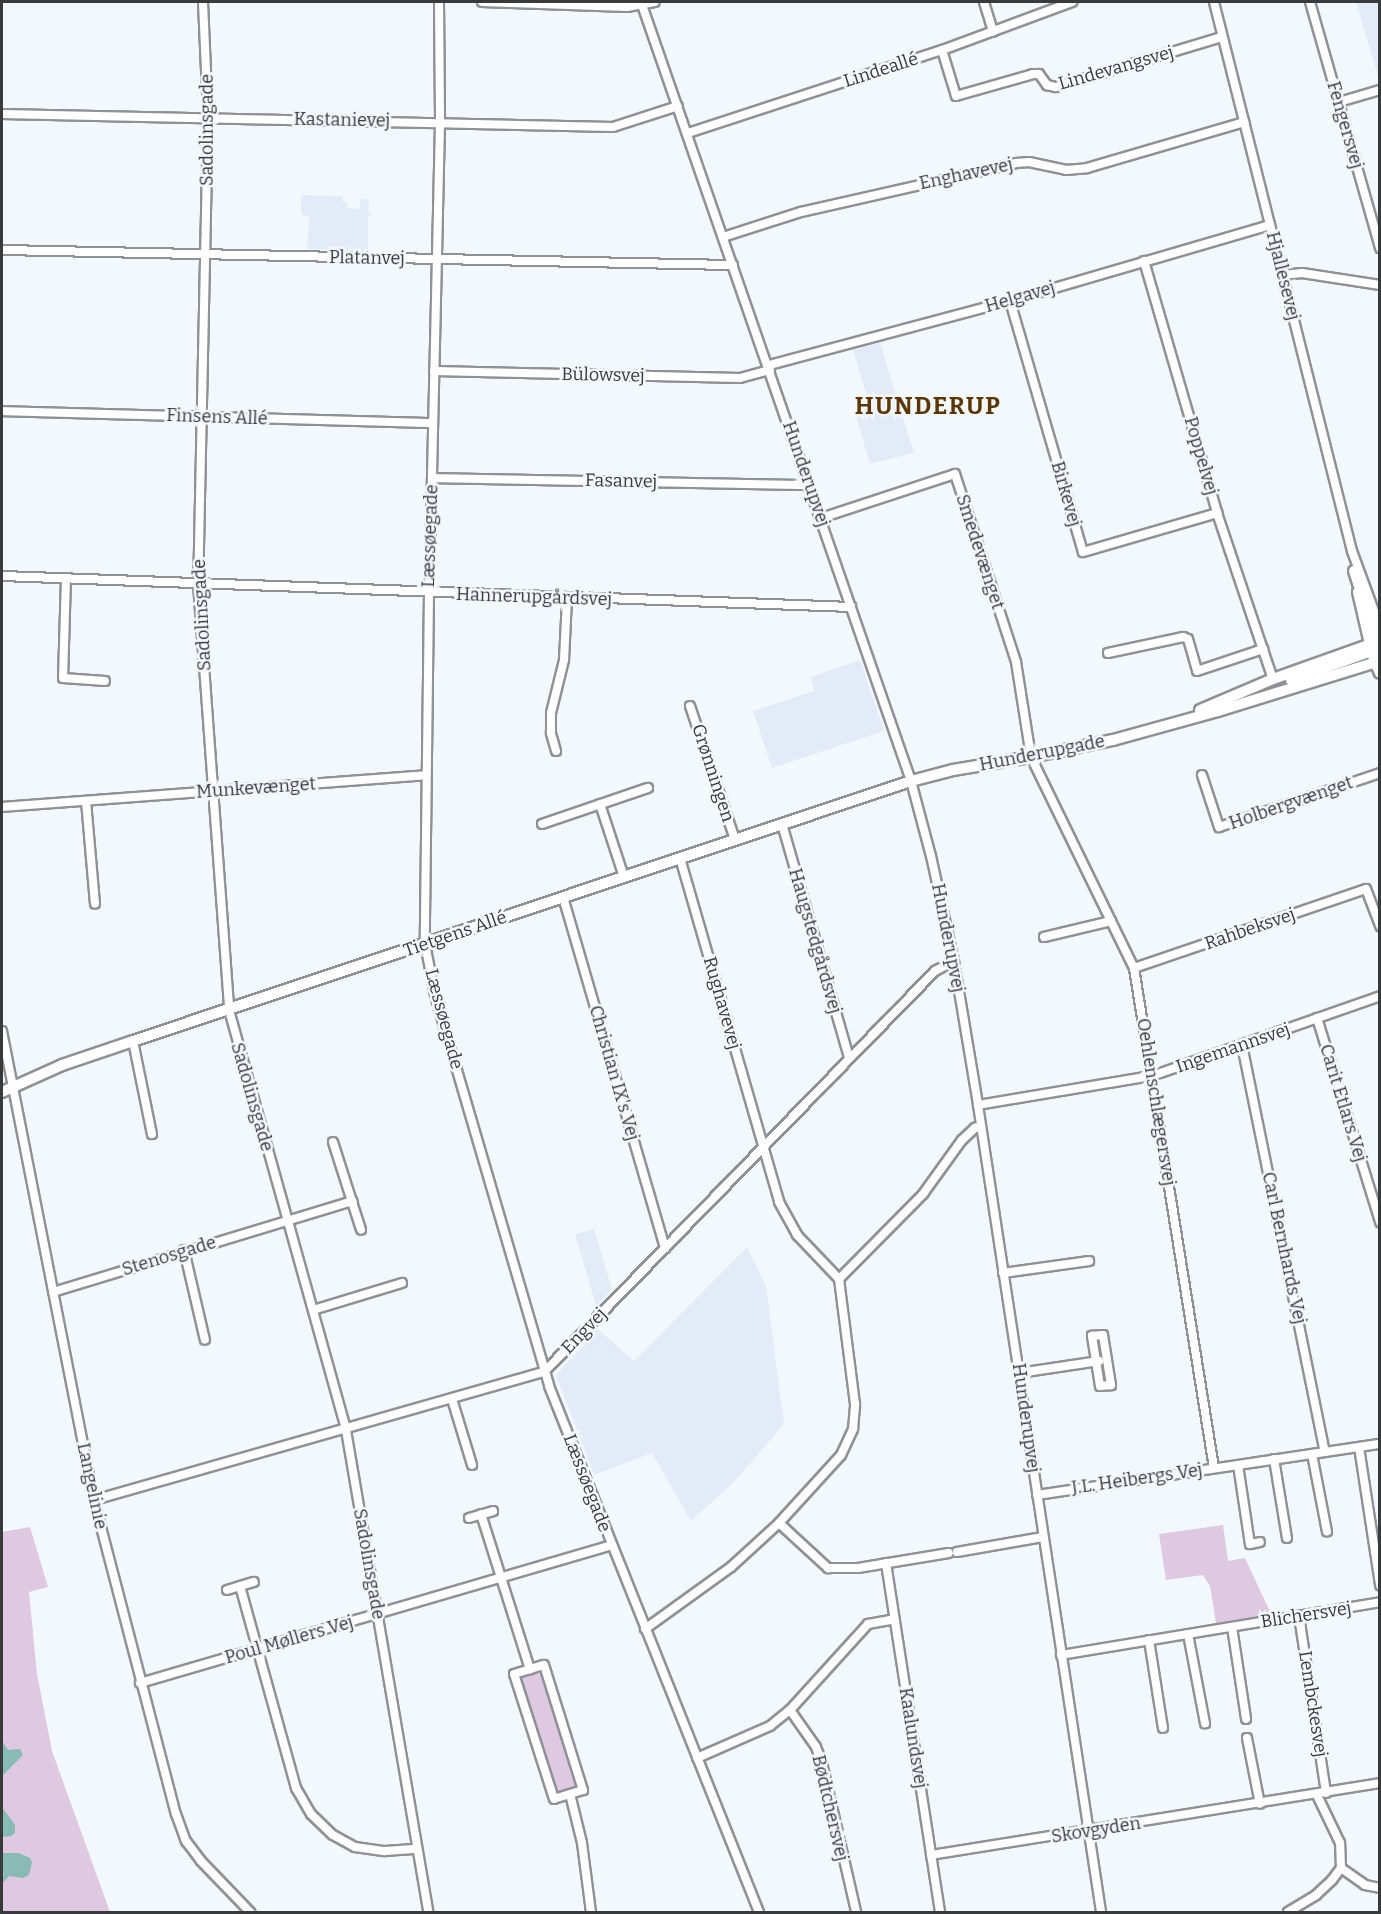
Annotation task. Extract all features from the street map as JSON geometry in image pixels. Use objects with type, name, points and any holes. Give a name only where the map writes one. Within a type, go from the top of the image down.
[{"type":"main road","points":[[1354,571],[1377,650],[1380,673]]},
{"type":"main road","name":"Hunderupgade","points":[[1172,721],[1273,679],[1377,650]]},
{"type":"main road","name":"Hunderupgade","points":[[911,781],[953,770],[1113,740],[1172,721],[1270,695],[1278,685],[1377,650]]},
{"type":"main road","name":"Tietgens Allé","points":[[2,1092],[62,1065],[911,781]]},
{"type":"street","name":"Sadolinsgade","points":[[203,2],[208,117],[198,584],[229,1010],[346,1430],[428,1912]]},
{"type":"street","name":"Læssøegade","points":[[439,2],[440,123],[425,775],[424,944],[441,1015],[544,1372],[759,1912]]},
{"type":"street","points":[[483,2],[642,4],[655,2]]},
{"type":"street","points":[[984,2],[993,32]]},
{"type":"street","name":"Lindeallé","points":[[688,133],[942,50],[1072,2]]},
{"type":"street","name":"Hjallesevej","points":[[1214,2],[1352,551],[1380,627]]},
{"type":"street","name":"Fengersvej","points":[[1310,2],[1380,248]]},
{"type":"street","name":"Hunderupvej","points":[[642,4],[770,368],[911,781],[954,960],[1101,1912]]},
{"type":"street","name":"Lindevangsvej","points":[[942,50],[956,96],[1033,74],[1039,74],[1047,85],[1056,87],[1222,37]]},
{"type":"street","points":[[1339,102],[1380,90]]},
{"type":"street","name":"Kastanievej","points":[[2,114],[613,127],[678,106]]},
{"type":"street","name":"Enghavevej","points":[[723,237],[801,212],[1016,163],[1029,162],[1066,170],[1087,168],[1244,122]]},
{"type":"street","name":"Helgavej","points":[[770,368],[1270,225]]},
{"type":"street","name":"Platanvej","points":[[2,250],[733,265]]},
{"type":"street","name":"Poppelvej","points":[[1144,261],[1217,513],[1273,679]]},
{"type":"street","points":[[1283,275],[1302,273],[1380,285]]},
{"type":"street","name":"Birkevej","points":[[1010,301],[1083,552],[1217,513]]},
{"type":"street","name":"Bülowsvej","points":[[434,371],[740,378],[770,368]]},
{"type":"street","name":"Finsens Allé","points":[[2,411],[434,423]]},
{"type":"street","name":"Smedevænget","points":[[821,518],[955,474],[1004,628]]},
{"type":"street","name":"Fasanvej","points":[[432,478],[809,485]]},
{"type":"street","name":"Hjallesevej","points":[[1352,551],[1354,571]]},
{"type":"street","name":"Hannerupgårdsvej","points":[[2,576],[851,607]]},
{"type":"street","points":[[66,578],[63,678],[105,681]]},
{"type":"street","points":[[556,751],[551,733],[551,713],[564,660],[567,598]]},
{"type":"street","name":"Oehlenschlægersvej","points":[[1004,628],[1016,662],[1031,757],[1134,968],[1214,1468]]},
{"type":"street","points":[[1108,653],[1184,637],[1188,639],[1197,671],[1263,649]]},
{"type":"street","name":"Grønningen","points":[[690,706],[735,840]]},
{"type":"street","name":"Holbergvænget","points":[[1202,775],[1220,827],[1380,773]]},
{"type":"street","name":"Munkevænget","points":[[2,807],[425,775]]},
{"type":"street","points":[[542,824],[648,788]]},
{"type":"street","points":[[86,801],[95,904]]},
{"type":"street","points":[[600,804],[624,878]]},
{"type":"street","name":"Haugstedgårdsvej","points":[[782,824],[849,1058]]},
{"type":"street","name":"Rughavevej","points":[[680,858],[787,1220],[797,1235],[839,1279]]},
{"type":"street","name":"Rahbeksvej","points":[[1134,968],[1366,889],[1380,926]]},
{"type":"street","name":"Christian IX's Vej","points":[[563,897],[665,1248]]},
{"type":"street","points":[[1044,937],[1111,921]]},
{"type":"street","name":"Engvej","points":[[94,1500],[544,1372],[935,971],[954,960]]},
{"type":"street","name":"Ingemannsvej","points":[[978,1106],[1152,1076],[1380,996]]},
{"type":"street","name":"Carit Etlars Vej","points":[[1317,1018],[1380,1222]]},
{"type":"street","name":"Langelinie","points":[[2,1031],[94,1500],[176,1814],[186,1841],[201,1861],[250,1912]]},
{"type":"street","points":[[133,1041],[152,1134]]},
{"type":"street","name":"Carl Bernhards Vej","points":[[1242,1044],[1325,1452]]},
{"type":"street","points":[[645,1629],[731,1567],[779,1523],[841,1455],[853,1429],[855,1404],[839,1279],[923,1194],[962,1140],[975,1128],[981,1127]]},
{"type":"street","points":[[333,1142],[361,1230]]},
{"type":"street","points":[[286,1221],[351,1201]]},
{"type":"street","name":"Stenosgade","points":[[53,1292],[184,1250],[286,1221]]},
{"type":"street","points":[[184,1250],[206,1340]]},
{"type":"street","points":[[1003,1273],[1089,1261]]},
{"type":"street","points":[[313,1310],[402,1283]]},
{"type":"street","points":[[1103,1335],[1111,1385],[1100,1386],[1096,1361],[1092,1336],[1103,1335]]},
{"type":"street","points":[[1019,1373],[1107,1360]]},
{"type":"street","points":[[452,1399],[471,1465]]},
{"type":"street","name":"J.L. Heibergs Vej","points":[[1037,1494],[1380,1443]]},
{"type":"street","points":[[1359,1447],[1380,1585]]},
{"type":"street","points":[[1312,1454],[1327,1532]]},
{"type":"street","points":[[1274,1459],[1287,1538]]},
{"type":"street","points":[[1238,1465],[1250,1544],[1260,1542]]},
{"type":"street","points":[[469,1518],[493,1511]]},
{"type":"street","points":[[481,1514],[530,1670]]},
{"type":"street","points":[[779,1523],[828,1568],[849,1569],[1043,1537]]},
{"type":"street","name":"Poul Møllers Vej","points":[[140,1683],[611,1545]]},
{"type":"street","name":"Kaalundsvej","points":[[886,1563],[940,1912]]},
{"type":"street","points":[[227,1590],[254,1582]]},
{"type":"street","points":[[240,1586],[296,1788],[311,1814],[333,1835],[355,1847],[385,1851],[417,1849]]},
{"type":"street","name":"Blichersvej","points":[[1061,1655],[1380,1602]]},
{"type":"street","name":"Lembckesvej","points":[[1299,1616],[1322,1794],[1340,1843],[1341,1868]]},
{"type":"street","points":[[697,1758],[746,1739],[770,1726],[790,1710],[868,1624],[895,1619]]},
{"type":"street","points":[[1232,1627],[1246,1719]]},
{"type":"street","points":[[1188,1634],[1205,1724]]},
{"type":"street","points":[[1149,1641],[1163,1728]]},
{"type":"street","points":[[544,1665],[583,1790],[570,1794],[554,1799],[514,1674],[544,1665]]},
{"type":"street","name":"Bødtchersvej","points":[[790,1710],[816,1747],[822,1763],[856,1912]]},
{"type":"street","points":[[1247,1738],[1260,1804]]},
{"type":"street","name":"Skovgyden","points":[[931,1855],[1380,1784]]},
{"type":"street","points":[[570,1794],[582,1843],[591,1912]]},
{"type":"street","points":[[1288,1912],[1316,1895],[1341,1868],[1365,1885],[1380,1888]]},
{"type":"shaded area","points":[[1356,2],[1379,2],[1379,80]]},
{"type":"shaded area","points":[[301,195],[343,196],[343,202],[347,202],[348,208],[360,209],[360,199],[369,200],[368,213],[371,213],[368,218],[368,251],[307,249],[309,216],[302,215]]},
{"type":"shaded area","points":[[880,343],[914,453],[870,464],[855,412],[870,407],[853,350]]},
{"type":"shaded area","points":[[860,660],[884,731],[772,768],[753,711],[814,691],[811,677]]},
{"type":"shaded area","points":[[594,1229],[612,1289],[596,1306],[575,1234]]},
{"type":"shaded area","points":[[747,1247],[766,1286],[784,1424],[733,1483],[691,1521],[652,1453],[594,1475],[556,1375],[598,1329],[634,1361]]},
{"type":"shaded area","points":[[1223,1525],[1228,1561],[1245,1558],[1271,1614],[1216,1623],[1210,1586],[1203,1575],[1166,1580],[1159,1534]]},
{"type":"shaded area","points":[[30,1527],[48,1587],[29,1592],[37,1674],[52,1751],[110,1912],[2,1912],[2,1532]]},
{"type":"shaded area","points":[[535,1672],[542,1675],[576,1781],[575,1788],[561,1792],[556,1790],[520,1680],[523,1676]]},
{"type":"shaded area","points":[[2,1741],[8,1750],[20,1749],[23,1755],[2,1776]]},
{"type":"shaded area","points":[[2,1807],[15,1825],[15,1833],[11,1836],[2,1837]]},
{"type":"shaded area","points":[[2,1853],[19,1853],[30,1858],[32,1862],[29,1875],[23,1878],[9,1876],[2,1884],[4,1874]]},
{"type":"district","name":"HUNDERUP","points":[[928,407]]}]
